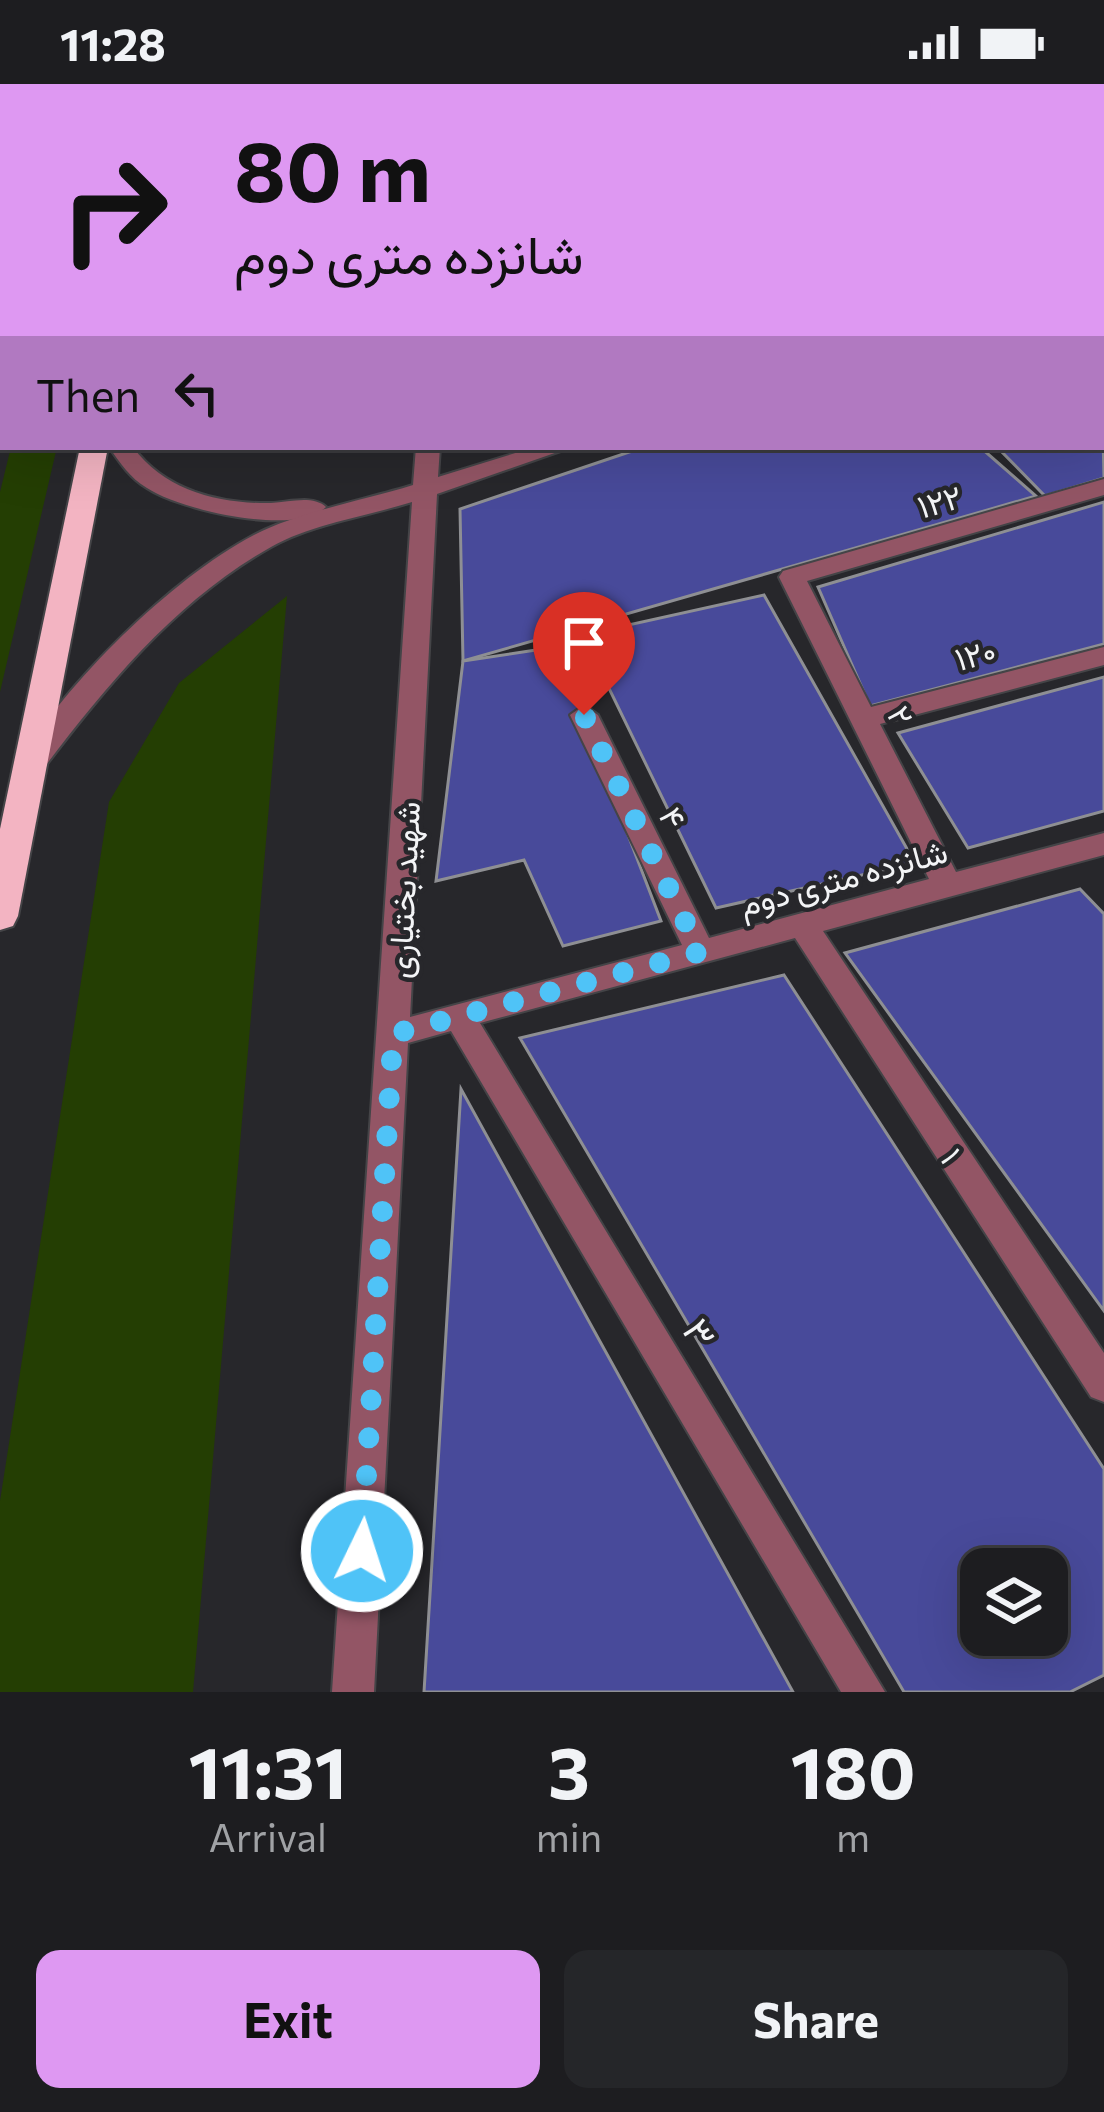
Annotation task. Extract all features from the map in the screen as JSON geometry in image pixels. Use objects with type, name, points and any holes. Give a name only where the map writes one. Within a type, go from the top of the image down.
[{"type":"highway","points":[[0,916],[93,450]]},
{"type":"street","points":[[124,450],[153,478],[230,509],[278,514],[426,486]]},
{"type":"street","name":"شهید بختیاری","points":[[353,1692],[428,450]]},
{"type":"street","points":[[30,766],[105,668],[180,600],[264,540],[550,450]]},
{"type":"street","name":"۱۲۲","points":[[792,577],[1104,487]]},
{"type":"street","name":"۲","points":[[792,577],[946,885]]},
{"type":"street","name":"۱۲۰","points":[[863,719],[1104,656]]},
{"type":"street","name":"۴","points":[[584,715],[700,952]]},
{"type":"street","name":"شانزده متری دوم","points":[[393,1034],[946,885],[1099,852]]},
{"type":"street","name":"۱","points":[[802,925],[1104,1385]]},
{"type":"street","name":"۳","points":[[460,1018],[864,1692]]},
{"type":"green space","points":[[10,450],[56,450],[0,692],[0,492]]},
{"type":"green space","points":[[287,596],[193,1692],[0,1692],[0,1501],[109,802],[179,683]]},
{"type":"building","points":[[635,450],[983,450],[1036,496],[463,661],[460,509]]},
{"type":"building","points":[[1000,450],[1103,450],[1104,478],[1045,496]]},
{"type":"building","points":[[1104,502],[1104,644],[870,706],[818,587]]},
{"type":"building","points":[[764,595],[915,863],[716,908],[583,635]]},
{"type":"building","points":[[556,647],[661,921],[563,946],[524,860],[436,881],[463,661]]},
{"type":"building","points":[[1104,677],[1104,811],[968,848],[898,733]]},
{"type":"building","points":[[1080,889],[1104,914],[1104,1311],[845,953]]},
{"type":"building","points":[[784,975],[1104,1469],[1104,1675],[1070,1692],[904,1692],[520,1038]]},
{"type":"building","points":[[461,1089],[793,1692],[424,1692]]},
{"type":"route","points":[[362,1551],[393,1034],[700,952],[584,715]]}]
